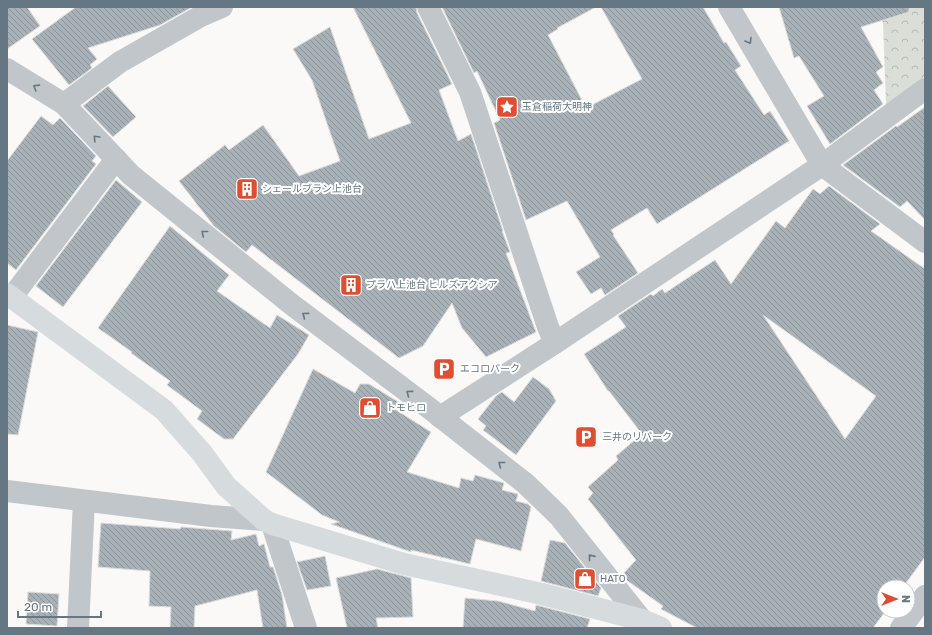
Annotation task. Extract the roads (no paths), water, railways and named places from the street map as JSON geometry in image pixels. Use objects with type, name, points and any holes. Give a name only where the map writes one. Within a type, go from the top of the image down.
[{"type":"street","points":[[64,104],[120,62],[201,12],[222,7]]},
{"type":"street","points":[[428,7],[470,92],[548,327],[555,343]]},
{"type":"street","points":[[729,7],[822,165],[925,242]]},
{"type":"street","points":[[7,69],[64,104],[131,174],[291,304],[526,484],[559,516],[649,625]]},
{"type":"street","points":[[440,417],[555,343],[822,165],[925,90]]},
{"type":"street","points":[[116,159],[9,295],[164,410],[202,453],[226,486],[268,522],[306,628]]},
{"type":"street","points":[[7,491],[268,522],[404,564],[542,594],[649,625]]},
{"type":"street","points":[[78,628],[84,501]]},
{"type":"street","points":[[901,628],[925,596]]},
{"type":"place","name":"玉倉稲荷大明神","points":[[507,107]]},
{"type":"place","name":"シェールブラン上池台","points":[[247,189]]},
{"type":"place","name":"プラハ上池台 ヒルズアクシア","points":[[351,285]]},
{"type":"place","name":"エコロパーク","points":[[444,369]]},
{"type":"place","name":"トモヒロ","points":[[370,408]]},
{"type":"place","name":"三井のリパーク","points":[[586,437]]},
{"type":"place","name":"HATO","points":[[585,579]]}]
